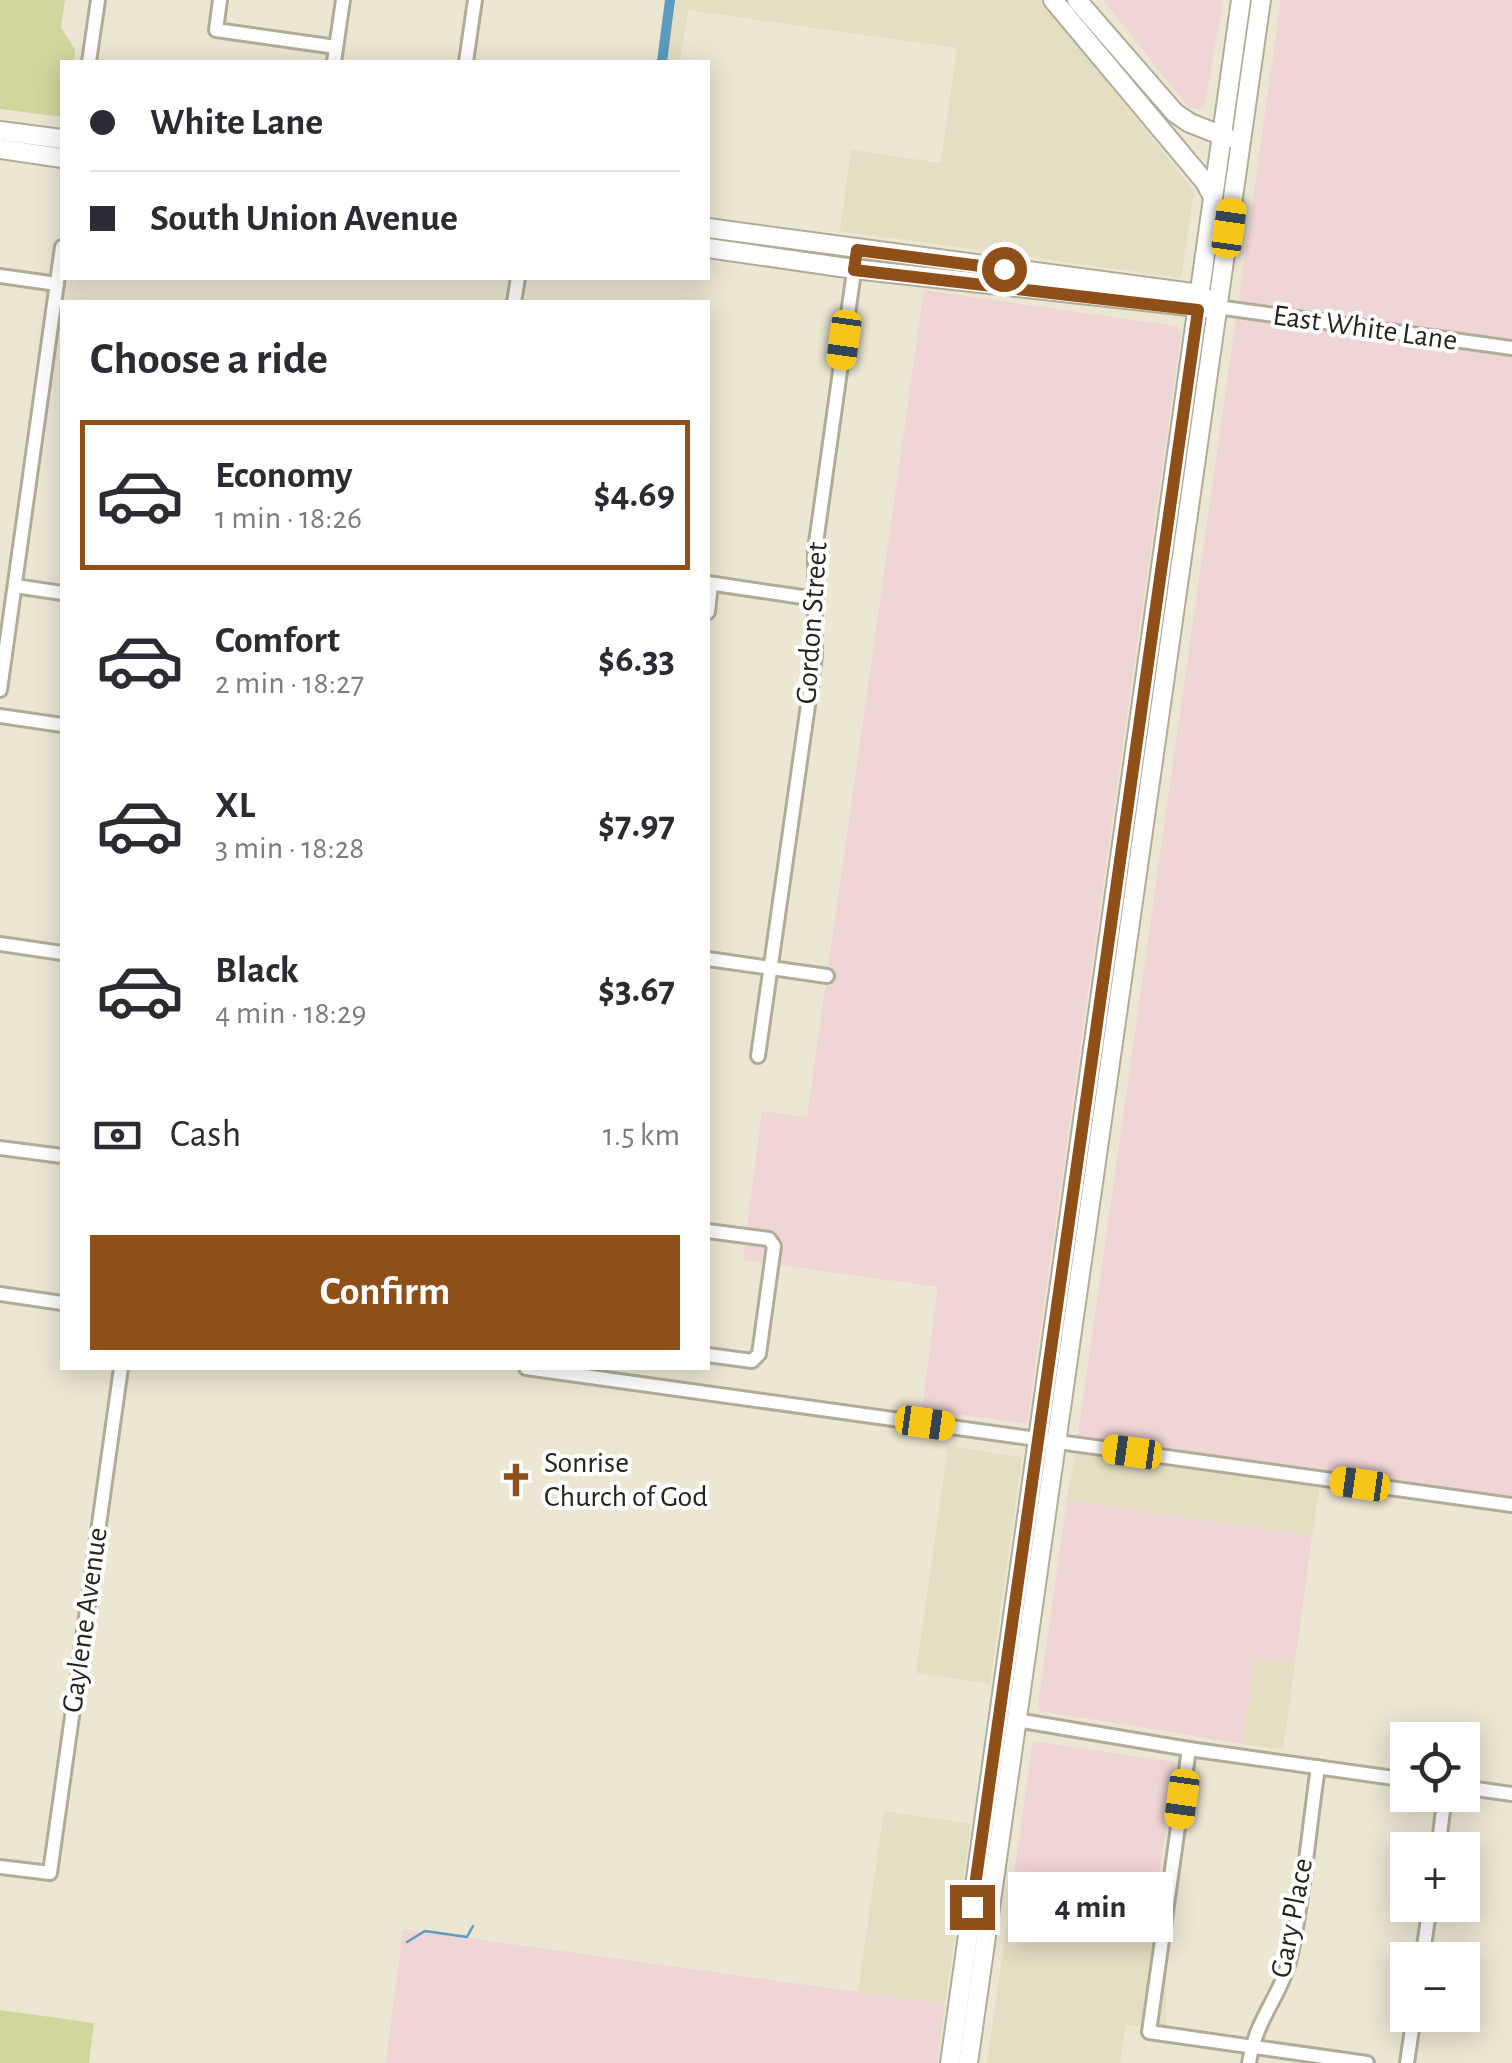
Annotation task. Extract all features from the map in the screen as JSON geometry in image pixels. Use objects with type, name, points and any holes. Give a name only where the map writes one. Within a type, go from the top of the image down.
[{"type":"main road","points":[[1053,0],[1205,182],[1213,198]]},
{"type":"main road","points":[[1077,0],[1176,113],[1190,123],[1222,134],[1230,144],[1225,210],[1229,228]]},
{"type":"main road","points":[[968,2063],[1001,1830],[997,1802],[1016,1604],[1048,1440],[1111,929],[1241,0]]},
{"type":"main road","points":[[950,2063],[1116,1017],[1261,0]]},
{"type":"main road","points":[[0,131],[60,139]]},
{"type":"main road","points":[[0,149],[60,158]]},
{"type":"main road","points":[[710,228],[1218,307]]},
{"type":"main road","points":[[710,248],[854,270],[1199,302]]},
{"type":"main road","points":[[1177,465],[1183,490],[1174,554],[1182,557]]},
{"type":"main road","points":[[1155,621],[1162,626],[1152,696],[1160,712]]},
{"type":"main road","points":[[1133,773],[1139,794],[1130,859],[1133,865],[1138,864]]},
{"type":"main road","points":[[1111,929],[1119,934],[1110,1002],[1116,1017]]},
{"type":"main road","points":[[954,2035],[958,2063]]},
{"type":"street","points":[[89,60],[98,0]]},
{"type":"street","points":[[220,0],[216,30],[336,47]]},
{"type":"street","points":[[334,60],[343,0]]},
{"type":"street","points":[[466,60],[475,0]]},
{"type":"street","name":"Gordon Street","points":[[758,1056],[815,656],[815,550],[857,250]]},
{"type":"street","points":[[0,690],[60,265]]},
{"type":"street","points":[[0,276],[58,284]]},
{"type":"street","name":"East White Lane","points":[[1218,307],[1512,348]]},
{"type":"street","points":[[710,584],[816,599]]},
{"type":"street","points":[[15,586],[60,593]]},
{"type":"street","points":[[0,716],[60,725]]},
{"type":"street","points":[[0,944],[60,952]]},
{"type":"street","points":[[710,959],[827,976]]},
{"type":"street","points":[[0,1148],[60,1156]]},
{"type":"street","points":[[710,1232],[768,1239],[774,1246],[759,1354],[752,1361],[710,1355]]},
{"type":"street","points":[[0,1294],[60,1303]]},
{"type":"street","name":"Gaylene Avenue","points":[[0,1867],[50,1873],[121,1370]]},
{"type":"street","points":[[560,1370],[1512,1505]]},
{"type":"street","points":[[1008,1716],[1189,1749],[1390,1777]]},
{"type":"street","points":[[1189,1749],[1149,2032],[1367,2063]]},
{"type":"street","name":"Gary Place","points":[[1249,2063],[1255,2032],[1280,1986],[1291,1954],[1318,1767]]},
{"type":"street","points":[[1480,1790],[1512,1794]]},
{"type":"street","points":[[1408,2063],[1412,2032]]},
{"type":"shaded area","points":[[676,0],[1042,0],[1194,191],[1181,278],[840,231],[851,150],[941,163],[957,48],[688,10],[680,60],[667,60]]},
{"type":"shaded area","points":[[1103,0],[1223,0],[1201,109],[1189,108]]},
{"type":"shaded area","points":[[1281,0],[1512,0],[1512,1496],[1321,1478],[1077,1442]]},
{"type":"shaded area","points":[[924,290],[1176,326],[1181,334],[1027,1424],[922,1409],[938,1287],[743,1260],[762,1111],[807,1117]]},
{"type":"shaded area","points":[[1077,1442],[1321,1478],[1312,1536],[1067,1500]]},
{"type":"shaded area","points":[[948,1446],[1022,1457],[990,1684],[916,1673]]},
{"type":"shaded area","points":[[1067,1500],[1312,1536],[1295,1663],[1255,1658],[1243,1744],[1040,1711]]},
{"type":"shaded area","points":[[1255,1658],[1295,1663],[1283,1749],[1243,1744]]},
{"type":"shaded area","points":[[1033,1741],[1175,1762],[1154,1910],[1012,1889]]},
{"type":"shaded area","points":[[884,1811],[971,1824],[945,2004],[858,1992]]},
{"type":"shaded area","points":[[1012,1889],[1167,1912],[1166,2031],[1126,2024],[1120,2063],[987,2063]]},
{"type":"shaded area","points":[[403,1929],[945,2004],[937,2063],[386,2063]]},
{"type":"green space","points":[[0,0],[65,0],[61,27],[75,50],[74,60],[60,60],[60,117],[0,109]]},
{"type":"green space","points":[[0,2010],[94,2023],[89,2063],[0,2063]]},
{"type":"waterway","points":[[662,60],[670,0]]},
{"type":"waterway","points":[[407,1942],[425,1931],[467,1937],[473,1926]]},
{"type":"place","name":"Sonrise Church of God","points":[[516,1480]]},
{"type":"route","points":[[972,1907],[1198,310],[854,270],[857,250],[1004,269]]}]
